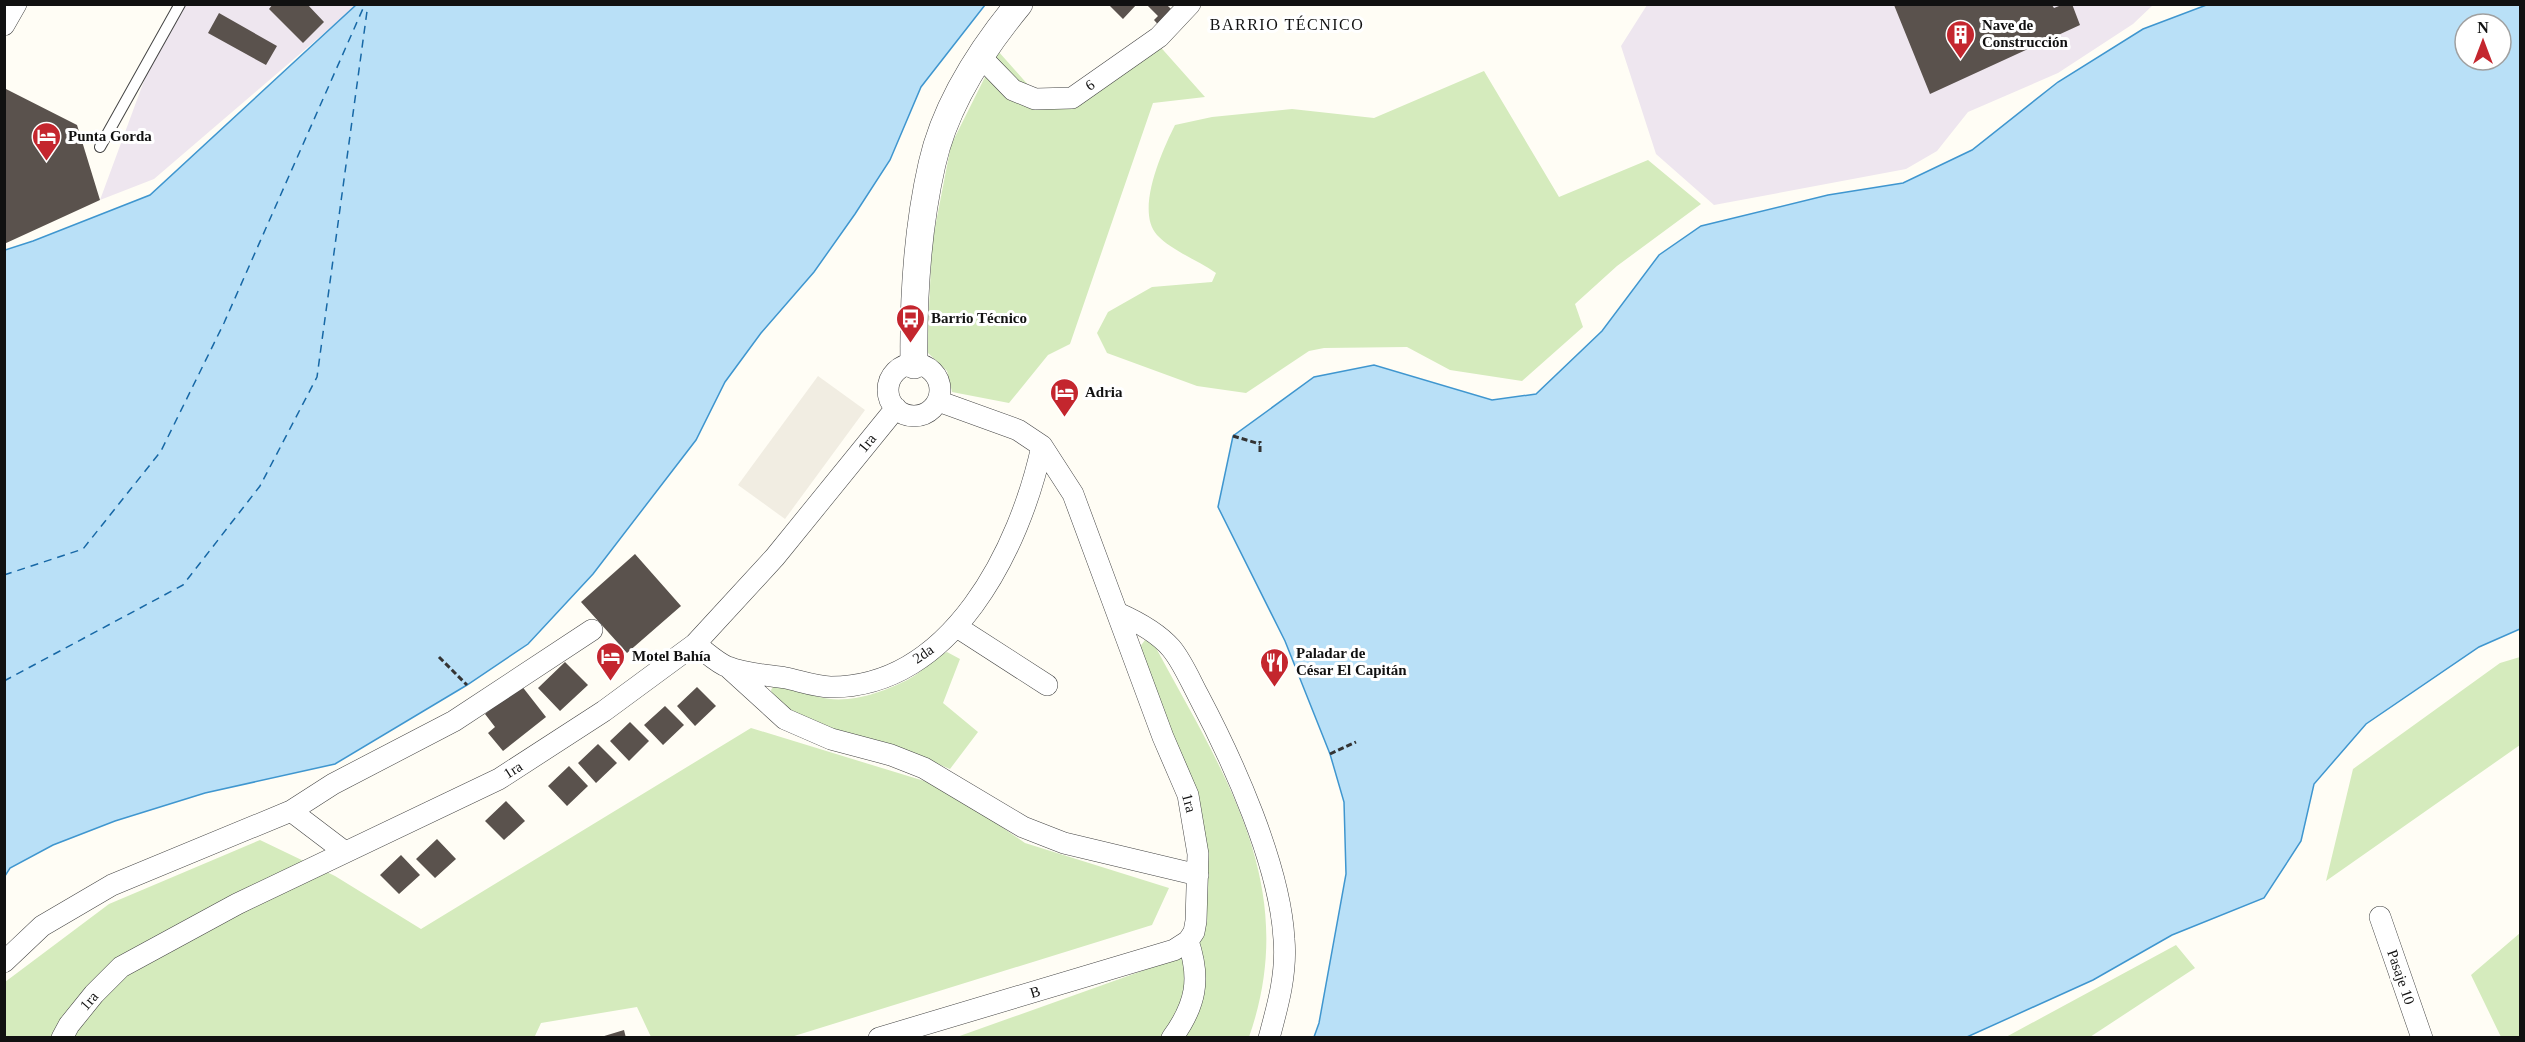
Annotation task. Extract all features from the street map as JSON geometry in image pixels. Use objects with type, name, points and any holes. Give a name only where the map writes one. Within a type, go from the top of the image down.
[{"type":"street","points":[[4,25],[16,4]]},
{"type":"street","points":[[914,365],[913,298],[932,163],[954,104],[981,57],[1018,4]]},
{"type":"street","name":"6","points":[[981,57],[1013,90],[1035,99],[1072,98],[1159,37],[1190,4]]},
{"type":"street","points":[[914,365],[924,366],[938,381],[938,401],[924,414],[914,416],[896,408],[888,390],[890,380],[896,372],[914,365]]},
{"type":"street","name":"1ra","points":[[938,401],[1018,430],[1042,446],[1073,494],[1163,737],[1188,795],[1198,854],[1196,921],[1194,932],[1188,941]]},
{"type":"street","name":"1ra","points":[[62,1038],[69,1025],[94,994],[121,967],[237,904],[500,779],[604,711],[695,644],[775,557],[896,408]]},
{"type":"street","name":"2da","points":[[695,644],[728,667],[829,687],[868,683],[896,672],[931,649],[957,627],[987,587],[1012,542],[1031,490],[1042,446]]},
{"type":"street","points":[[1118,613],[1139,623],[1171,648],[1214,725],[1238,778],[1268,860],[1279,897],[1284,939],[1284,974],[1269,1038]]},
{"type":"street","points":[[957,627],[1047,685]]},
{"type":"street","points":[[4,962],[42,926],[112,885],[291,811],[333,784],[454,721],[592,630]]},
{"type":"street","points":[[728,667],[785,718],[831,740],[891,755],[924,768],[1023,827],[1074,845],[1197,875]]},
{"type":"street","points":[[291,811],[345,852]]},
{"type":"street","name":"Pasaje 10","points":[[2380,917],[2422,1038]]},
{"type":"street","points":[[1172,1038],[1182,1024],[1195,993],[1196,966],[1188,941]]},
{"type":"street","name":"B","points":[[879,1038],[1174,950],[1188,941]]},
{"type":"lane","points":[[100,147],[180,4]]},
{"type":"path","points":[[1233,436],[1260,442],[1260,452]]},
{"type":"path","points":[[439,657],[467,685]]},
{"type":"path","points":[[1330,754],[1356,742]]},
{"type":"shaded area","points":[[172,5],[357,5],[154,179],[100,200]]},
{"type":"shaded area","points":[[1647,5],[2153,5],[2133,24],[2058,73],[1968,112],[1937,151],[1906,169],[1714,205],[1656,154],[1621,46]]},
{"type":"shaded area","points":[[818,376],[865,410],[785,519],[738,485]]},
{"type":"green space","points":[[1156,42],[1205,97],[1153,103],[1070,344],[1048,355],[1009,403],[952,392],[947,371],[927,352],[932,243],[951,145],[998,51],[1030,87],[1076,107]]},
{"type":"green space","points":[[1484,71],[1559,197],[1648,160],[1701,204],[1617,266],[1575,304],[1583,327],[1522,381],[1450,370],[1407,347],[1324,348],[1309,351],[1246,393],[1197,386],[1107,353],[1097,333],[1108,312],[1152,287],[1212,282],[1216,273],[1163,241],[1151,224],[1149,211],[1153,181],[1175,125],[1212,117],[1292,109],[1374,118]]},
{"type":"green space","points":[[1145,640],[1155,646],[1229,786],[1247,832],[1260,880],[1266,930],[1263,982],[1249,1037],[954,1038],[1167,962],[1205,897],[1139,648]]},
{"type":"green space","points":[[947,652],[960,659],[943,703],[978,732],[950,769],[837,730],[793,711],[773,699],[771,690],[775,684],[830,699],[866,696],[909,679]]},
{"type":"green space","points":[[2520,657],[2520,745],[2326,881],[2353,769],[2500,663]]},
{"type":"green space","points":[[751,728],[944,787],[1025,843],[1169,888],[1152,925],[791,1037],[651,1037],[637,1007],[541,1023],[534,1038],[5,1038],[5,982],[109,904],[260,840],[335,876],[421,929]]},
{"type":"green space","points":[[2520,933],[2520,1037],[2501,1037],[2471,975]]},
{"type":"green space","points":[[2176,945],[2195,968],[2090,1037],[2006,1037]]},
{"type":"water","points":[[2209,4],[2520,5],[2520,629],[2479,647],[2366,724],[2314,784],[2301,841],[2264,898],[2172,935],[2093,980],[1967,1037],[1314,1037],[1319,1023],[1346,874],[1344,802],[1330,754],[1285,641],[1218,507],[1233,436],[1314,377],[1374,365],[1492,400],[1536,394],[1602,331],[1659,255],[1701,226],[1828,195],[1903,183],[1972,150],[2058,82],[2143,29]]},
{"type":"water","points":[[356,5],[985,5],[921,87],[890,160],[855,214],[814,272],[761,333],[725,382],[696,440],[593,574],[528,644],[467,685],[335,764],[205,793],[115,821],[53,845],[10,868],[5,876],[5,250],[150,195]]},
{"type":"building","points":[[273,4],[307,4],[324,22],[303,43],[269,9]]},
{"type":"building","points":[[1108,4],[1137,4],[1123,19]]},
{"type":"building","points":[[1146,4],[1166,4],[1178,16],[1163,30],[1154,20],[1158,16]]},
{"type":"building","name":"Nave de Construcción","points":[[2072,4],[2080,25],[1930,94],[1894,5],[2052,5],[2054,8]]},
{"type":"building","points":[[219,13],[277,46],[266,65],[208,33]]},
{"type":"building","name":"Punta Gorda","points":[[4,88],[77,125],[100,200],[4,244]]},
{"type":"building","points":[[635,554],[681,606],[627,653],[581,602]]},
{"type":"building","points":[[565,662],[588,685],[560,711],[538,688]]},
{"type":"building","points":[[521,685],[546,717],[503,751],[488,733],[495,727],[485,714]]},
{"type":"building","points":[[697,687],[716,706],[695,726],[677,706]]},
{"type":"building","points":[[665,706],[684,725],[663,745],[644,725]]},
{"type":"building","points":[[630,722],[649,741],[629,761],[610,741]]},
{"type":"building","points":[[598,744],[617,763],[596,783],[578,763]]},
{"type":"building","points":[[569,766],[588,786],[567,806],[548,786]]},
{"type":"building","points":[[506,801],[525,821],[504,840],[485,821]]},
{"type":"building","points":[[437,839],[456,859],[435,878],[416,859]]},
{"type":"building","points":[[401,855],[420,875],[399,894],[380,875]]},
{"type":"building","points":[[624,1030],[626,1038],[601,1038],[601,1037]]},
{"type":"ferry route","points":[[4,575],[83,549],[161,451],[224,323],[365,4]]},
{"type":"ferry route","points":[[4,681],[183,585],[260,486],[317,377],[368,4]]},
{"type":"place","name":"Nave de Construcción","points":[[1961,60]]},
{"type":"place","name":"Punta Gorda","points":[[47,162]]},
{"type":"place","name":"Barrio Técnico","points":[[910,344]]},
{"type":"place","name":"Adria","points":[[1064,418]]},
{"type":"place","name":"Motel Bahía","points":[[611,682]]},
{"type":"place","name":"Paladar de César El Capitán","points":[[1275,688]]},
{"type":"district","name":"BARRIO TÉCNICO","points":[[1287,24]]}]
